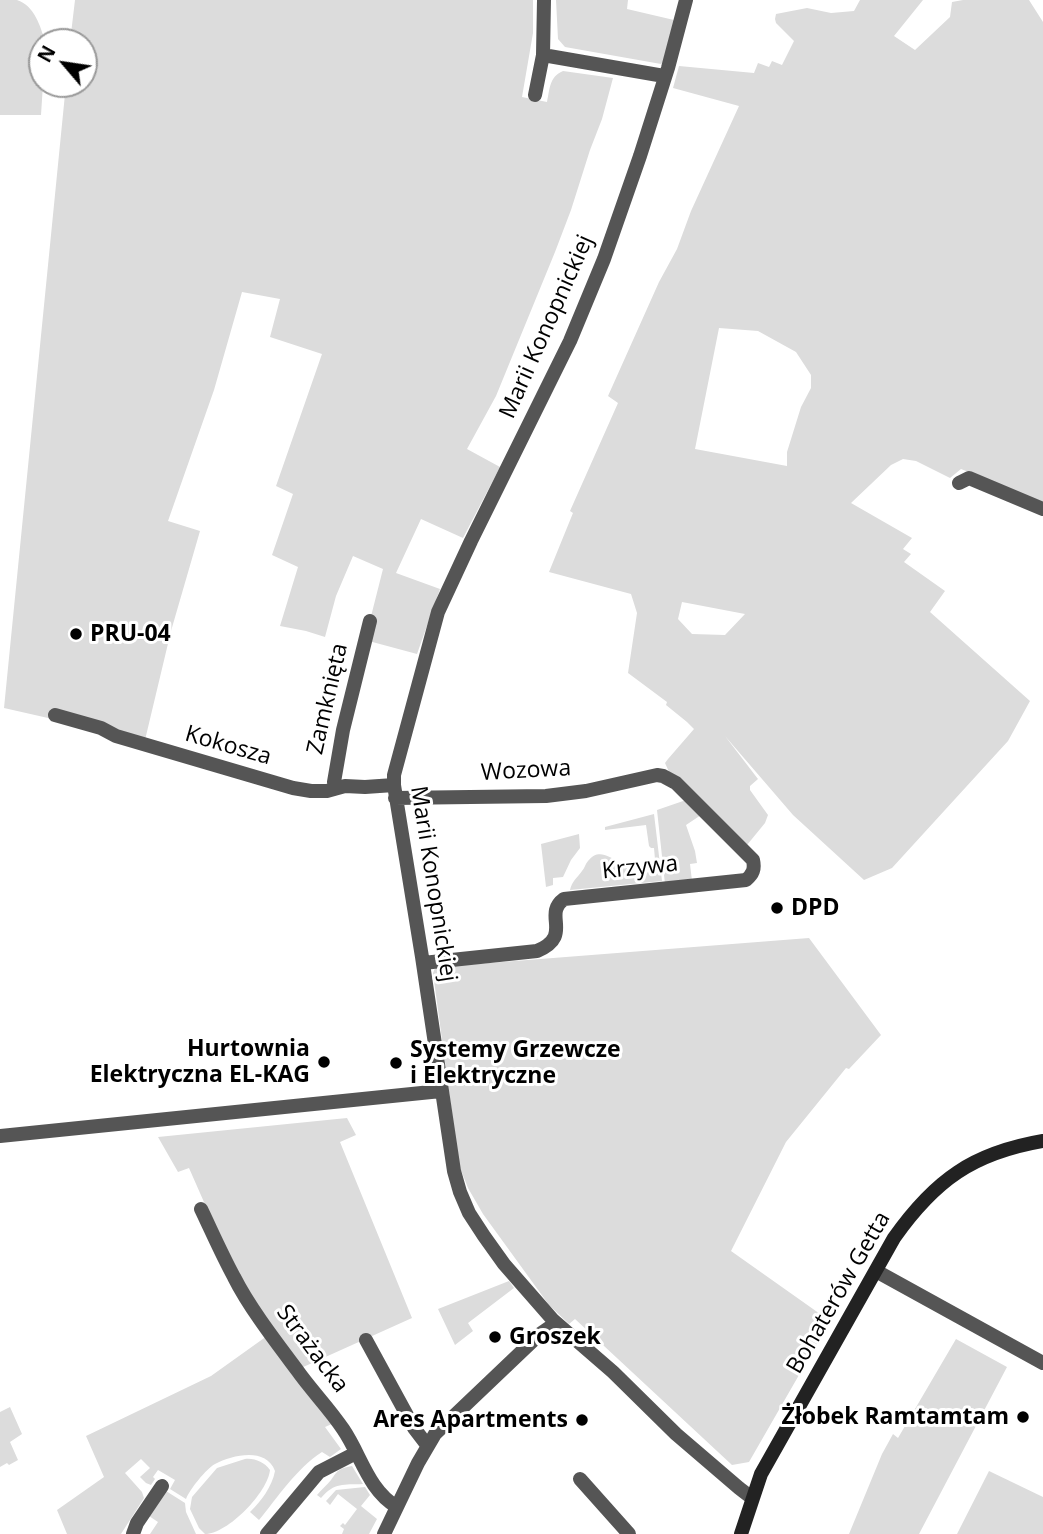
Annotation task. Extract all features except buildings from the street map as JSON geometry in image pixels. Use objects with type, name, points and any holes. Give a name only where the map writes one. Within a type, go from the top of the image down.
[{"type":"main road","name":"Bohaterów Getta","points":[[741,1534],[761,1474],[894,1238],[911,1214],[957,1171],[1000,1151],[1043,1140]]},
{"type":"street","points":[[535,95],[543,55],[544,0]]},
{"type":"street","name":"Marii Konopnickiej","points":[[686,0],[640,156],[609,247],[570,341],[438,612],[394,775],[454,1171],[469,1213],[504,1264],[556,1323],[613,1372],[676,1434],[752,1498]]},
{"type":"street","points":[[543,55],[664,76]]},
{"type":"street","points":[[959,483],[969,478],[1043,509]]},
{"type":"street","name":"Zamknięta","points":[[336,788],[334,782],[343,730],[370,621]]},
{"type":"street","name":"Kokosza","points":[[55,715],[102,728],[116,736],[293,788],[327,791],[345,786],[395,792]]},
{"type":"street","name":"Wozowa","points":[[395,792],[546,796],[586,791],[657,775]]},
{"type":"street","name":"Krzywa","points":[[423,963],[537,951],[548,946],[555,937],[555,912],[557,905],[564,899],[746,880],[750,877],[755,866],[754,860],[676,783],[657,775]]},
{"type":"street","points":[[0,1136],[441,1091]]},
{"type":"street","name":"Strażacka","points":[[201,1209],[234,1279],[298,1372],[351,1440],[373,1483],[384,1498],[397,1507]]},
{"type":"street","points":[[876,1271],[1043,1363]]},
{"type":"street","points":[[384,1534],[427,1445],[437,1432],[556,1323]]},
{"type":"street","points":[[366,1340],[414,1428],[427,1445]]},
{"type":"street","points":[[267,1534],[318,1472],[356,1452]]},
{"type":"street","points":[[580,1479],[629,1534]]},
{"type":"street","points":[[134,1534],[137,1523],[162,1486]]},
{"type":"shaded area","points":[[0,0],[17,0],[28,7],[40,28],[28,28],[28,98],[42,98],[41,115],[0,115]]},
{"type":"shaded area","points":[[75,0],[533,0],[533,33],[522,97],[547,102],[553,80],[563,71],[613,78],[602,119],[555,252],[496,396],[467,449],[500,467],[463,538],[421,519],[396,573],[440,589],[417,654],[365,640],[383,569],[353,556],[336,596],[325,637],[280,626],[298,567],[272,555],[293,494],[276,486],[322,354],[270,337],[280,299],[242,292],[214,390],[168,521],[200,531],[171,631],[145,740],[4,708],[65,98],[98,98],[98,28],[72,28]]},
{"type":"shaded area","points":[[556,0],[628,0],[627,9],[674,20],[663,62],[661,64],[565,47],[558,39]]},
{"type":"shaded area","points":[[860,0],[923,0],[894,36],[915,50],[950,17],[952,2],[1029,0],[1043,22],[1043,502],[961,469],[950,478],[916,461],[903,459],[891,465],[851,503],[912,538],[903,549],[911,554],[904,562],[945,591],[930,612],[1030,701],[1008,741],[892,868],[864,880],[793,815],[725,736],[758,779],[750,786],[750,790],[768,815],[765,823],[747,845],[670,774],[665,763],[694,729],[666,705],[667,702],[628,673],[637,613],[631,594],[549,572],[573,513],[570,511],[618,403],[608,396],[659,282],[677,249],[691,211],[739,106],[673,88],[679,66],[754,73],[758,63],[769,67],[772,61],[782,65],[794,41],[776,23],[776,14],[807,8],[831,13],[854,11]],"holes":[[[719,328],[758,331],[796,352],[811,375],[811,388],[801,407],[787,452],[787,466],[695,449]],[[682,602],[745,614],[725,635],[692,634],[678,619]]]},
{"type":"shaded area","points":[[686,800],[701,815],[686,825],[697,863],[690,864],[692,881],[665,884],[657,810]]},
{"type":"shaded area","points":[[654,814],[662,881],[570,890],[591,857],[599,854],[610,857],[637,874],[656,871],[654,848],[649,846],[646,825],[605,830],[605,827]]},
{"type":"shaded area","points":[[579,834],[580,848],[563,877],[553,878],[553,885],[546,887],[541,844]]},
{"type":"shaded area","points":[[809,938],[881,1035],[849,1069],[846,1068],[786,1142],[731,1251],[830,1321],[749,1462],[732,1465],[575,1319],[569,1324],[549,1305],[483,1214],[459,1165],[433,973],[438,967]]},
{"type":"shaded area","points":[[347,1118],[356,1135],[340,1142],[412,1318],[301,1368],[255,1306],[222,1243],[189,1168],[178,1172],[158,1137]]},
{"type":"shaded area","points":[[509,1281],[514,1288],[468,1323],[473,1331],[455,1345],[438,1309]]},
{"type":"shaded area","points":[[267,1336],[334,1423],[325,1427],[341,1449],[330,1457],[322,1452],[313,1459],[288,1484],[259,1520],[250,1512],[265,1493],[275,1471],[271,1463],[264,1459],[248,1455],[215,1464],[207,1470],[186,1499],[170,1489],[175,1480],[158,1470],[151,1485],[146,1483],[140,1477],[150,1468],[141,1459],[125,1473],[144,1498],[121,1534],[67,1534],[57,1510],[104,1477],[86,1436],[211,1376]]},
{"type":"shaded area","points":[[956,1339],[1007,1367],[919,1534],[849,1534],[882,1454],[893,1434],[898,1438]]},
{"type":"shaded area","points":[[10,1407],[22,1434],[10,1442],[18,1460],[0,1467],[0,1412]]},
{"type":"shaded area","points":[[245,1459],[259,1461],[265,1465],[270,1470],[268,1479],[255,1500],[235,1520],[225,1527],[205,1534],[190,1509],[192,1497],[217,1468]]},
{"type":"shaded area","points":[[352,1466],[363,1484],[340,1485],[321,1498],[317,1495],[339,1470]]},
{"type":"shaded area","points":[[989,1471],[1043,1497],[1043,1534],[957,1534]]},
{"type":"shaded area","points":[[365,1487],[370,1495],[361,1506],[377,1519],[369,1534],[342,1534],[344,1529],[340,1526],[343,1523],[345,1525],[357,1509],[338,1494],[330,1505],[326,1501],[336,1490]]},
{"type":"shaded area","points":[[166,1491],[185,1503],[196,1534],[150,1534],[158,1522],[149,1516]]},
{"type":"place","name":"PRU-04","points":[[76,634]]},
{"type":"place","name":"DPD","points":[[777,908]]},
{"type":"place","name":"Hurtownia Elektryczna EL-KAG","points":[[324,1062]]},
{"type":"place","name":"Systemy Grzewcze i Elektryczne","points":[[396,1063]]},
{"type":"place","name":"Groszek","points":[[495,1337]]},
{"type":"place","name":"Żłobek Ramtamtam","points":[[1023,1417]]},
{"type":"place","name":"Ares Apartments","points":[[582,1420]]}]
